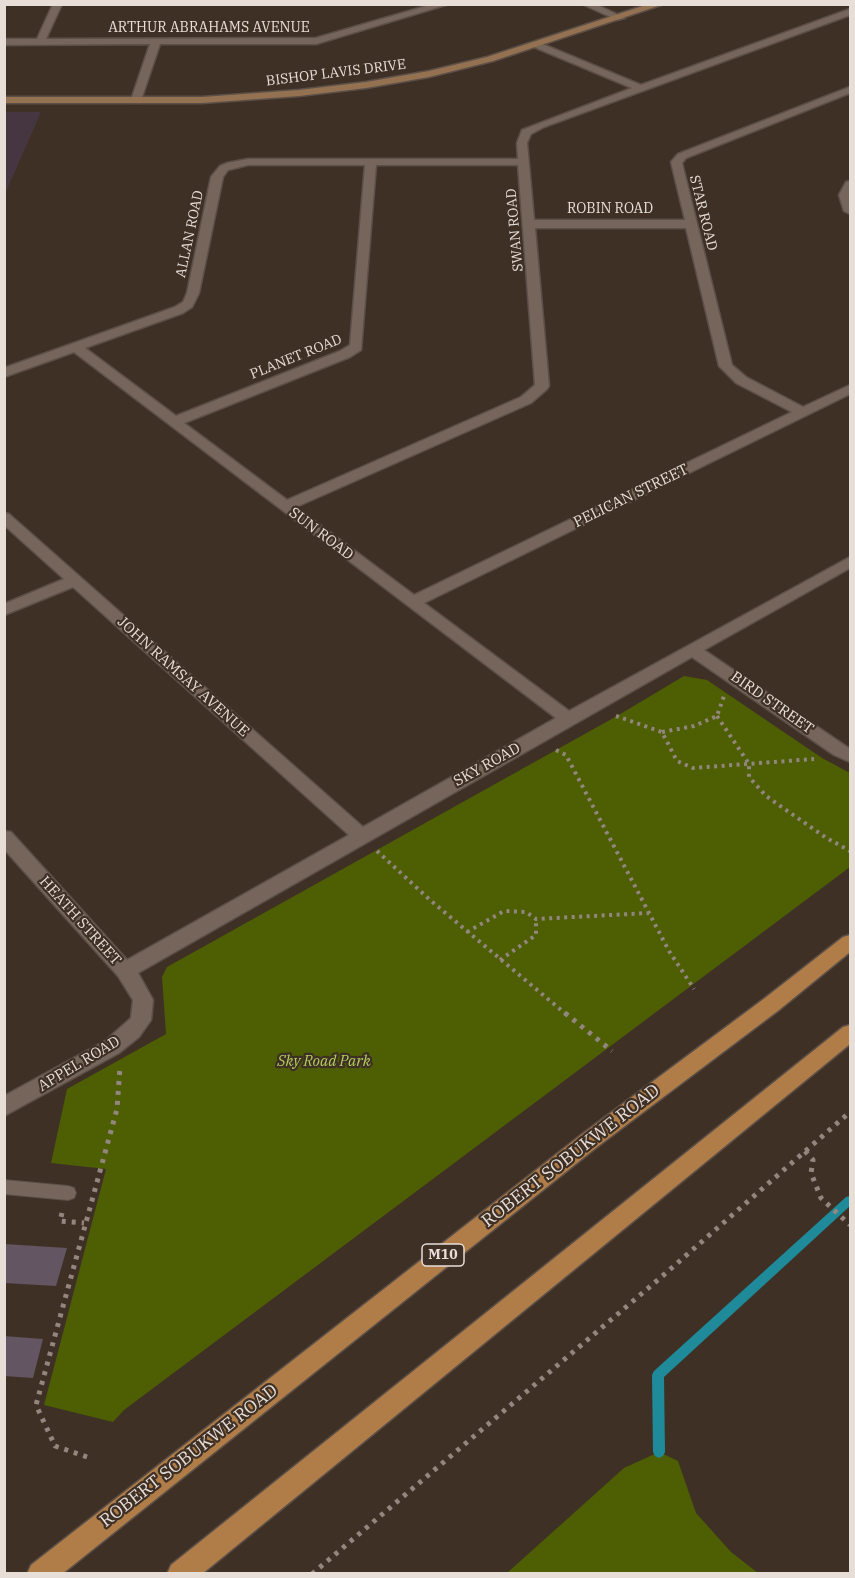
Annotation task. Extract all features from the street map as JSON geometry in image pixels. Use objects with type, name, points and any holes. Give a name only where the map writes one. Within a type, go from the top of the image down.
[{"type":"main road","name":"ROBERT SOBUKWE ROAD","points":[[40,1574],[561,1163],[772,1004],[850,942]]},
{"type":"main road","points":[[180,1574],[850,1033]]},
{"type":"street","points":[[40,42],[58,4]]},
{"type":"street","name":"ARTHUR ABRAHAMS AVENUE","points":[[4,42],[316,41],[445,4]]},
{"type":"street","points":[[586,4],[620,18]]},
{"type":"street","name":"BISHOP LAVIS DRIVE","points":[[4,100],[235,98],[366,85],[440,71],[537,45],[660,4]]},
{"type":"street","name":"SWAN ROAD","points":[[285,506],[513,406],[538,392],[543,378],[522,139],[530,129],[850,12]]},
{"type":"street","points":[[136,100],[156,42]]},
{"type":"street","points":[[537,45],[641,88]]},
{"type":"street","name":"STAR ROAD","points":[[803,412],[741,380],[726,366],[676,166],[678,159],[850,90]]},
{"type":"street","name":"ALLAN ROAD","points":[[4,373],[180,310],[188,304],[193,293],[217,177],[224,168],[248,162],[525,162]]},
{"type":"street","name":"PLANET ROAD","points":[[174,422],[345,354],[356,347],[371,162]]},
{"type":"street","points":[[850,184],[845,195],[850,211]]},
{"type":"street","name":"ROBIN ROAD","points":[[530,224],[690,224]]},
{"type":"street","name":"SUN ROAD","points":[[76,348],[411,603],[568,719]]},
{"type":"street","name":"PELICAN STREET","points":[[411,603],[850,389]]},
{"type":"street","name":"JOHN RAMSAY AVENUE","points":[[4,517],[367,841]]},
{"type":"street","name":"SKY ROAD","points":[[125,971],[367,841],[568,719],[850,562]]},
{"type":"street","points":[[4,610],[75,580]]},
{"type":"street","name":"BIRD STREET","points":[[693,650],[845,753]]},
{"type":"street","name":"HEATH STREET","points":[[4,837],[125,971],[138,988],[143,1000],[142,1011]]},
{"type":"street","name":"APPEL ROAD","points":[[4,1107],[112,1047],[138,1025],[142,1011]]},
{"type":"lane","points":[[4,1186],[68,1193]]},
{"type":"path","points":[[594,705],[662,732],[694,726],[717,716],[727,690],[740,681]]},
{"type":"path","points":[[717,716],[749,764],[749,777],[766,796],[803,819],[825,837],[850,851]]},
{"type":"path","points":[[662,732],[677,761],[693,768],[828,758],[845,753]]},
{"type":"path","points":[[536,738],[566,755],[669,951],[694,989]]},
{"type":"path","points":[[367,841],[467,932],[612,1051]]},
{"type":"path","points":[[467,932],[504,911],[526,912],[536,919],[649,913]]},
{"type":"path","points":[[500,960],[536,935],[536,919]]},
{"type":"path","points":[[87,1457],[55,1446],[36,1406],[117,1108],[120,1067],[112,1047]]},
{"type":"path","points":[[312,1574],[666,1273],[850,1112]]},
{"type":"path","points":[[805,1151],[813,1160],[811,1173],[821,1198],[849,1223]]},
{"type":"shaded area","points":[[4,112],[41,112],[5,194]]},
{"type":"green space","name":"Sky Road Park","points":[[684,676],[707,680],[822,758],[850,773],[850,867],[124,1410],[113,1422],[44,1405],[106,1169],[51,1163],[67,1089],[166,1034],[162,977],[167,967],[617,716]]},
{"type":"green space","points":[[659,1452],[678,1461],[696,1513],[731,1552],[758,1573],[507,1573],[624,1468]]},
{"type":"building","points":[[4,1244],[67,1248],[56,1286],[4,1283]]},
{"type":"building","points":[[4,1336],[43,1339],[33,1378],[4,1376]]},
{"type":"waterway","points":[[659,1452],[658,1375],[850,1200]]}]
